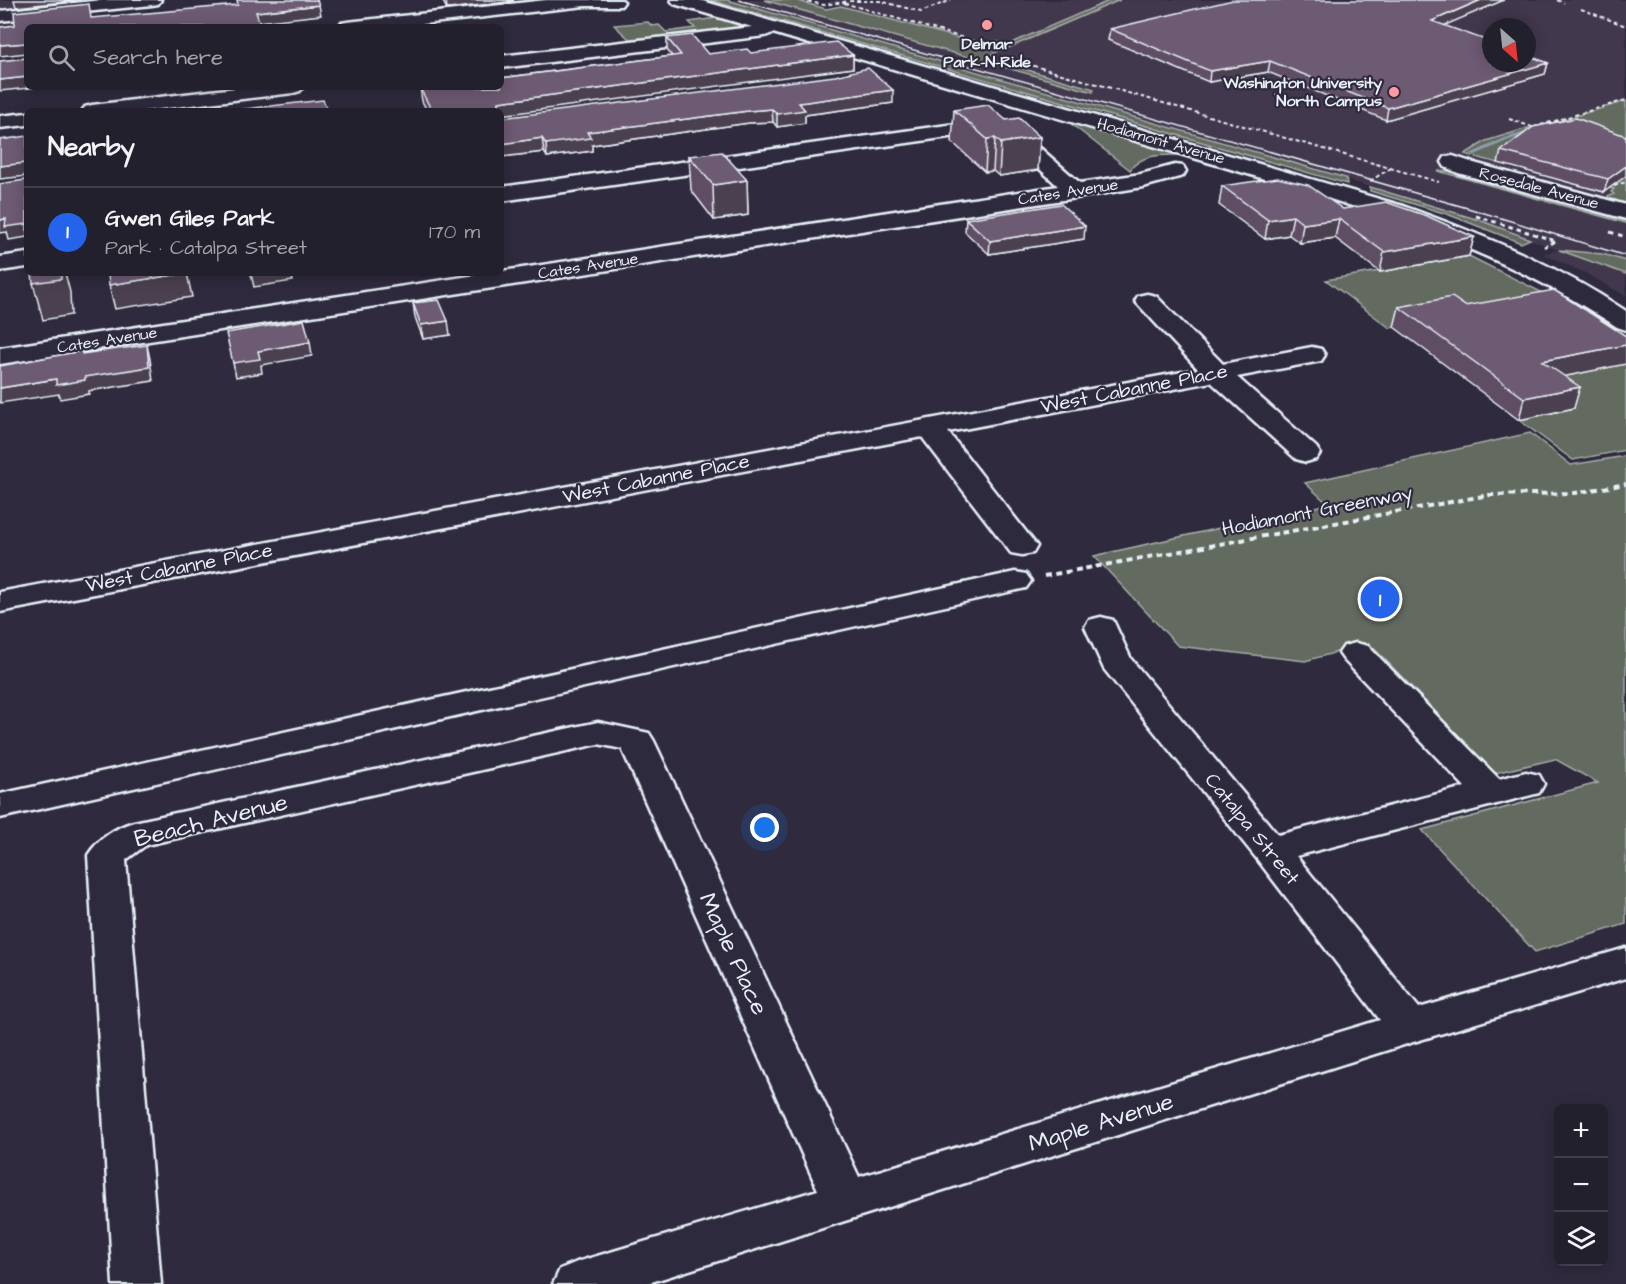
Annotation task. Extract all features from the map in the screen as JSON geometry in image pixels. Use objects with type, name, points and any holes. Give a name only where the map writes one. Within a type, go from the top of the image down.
[{"type":"street","points":[[0,16],[152,0]]},
{"type":"street","name":"Hodiamont Avenue","points":[[680,0],[1351,197],[1442,227],[1580,292],[1626,322]]},
{"type":"street","points":[[374,24],[585,1],[615,2]]},
{"type":"street","points":[[504,62],[779,29]]},
{"type":"street","points":[[117,108],[268,90]]},
{"type":"street","points":[[504,194],[1070,115]]},
{"type":"street","points":[[0,122],[24,119]]},
{"type":"street","points":[[1008,130],[1076,191]]},
{"type":"street","name":"Rosedale Avenue","points":[[1453,162],[1466,168],[1626,212]]},
{"type":"street","name":"Cates Avenue","points":[[0,356],[1076,191],[1143,180],[1174,171]]},
{"type":"street","points":[[0,264],[24,260]]},
{"type":"street","points":[[1147,301],[1217,373],[1306,453]]},
{"type":"street","name":"West Cabanne Place","points":[[0,602],[1312,355]]},
{"type":"street","points":[[930,428],[1022,546]]},
{"type":"street","points":[[0,806],[1015,581]]},
{"type":"street","name":"Catalpa Street","points":[[1101,627],[1116,662],[1270,850],[1410,1027]]},
{"type":"street","points":[[1270,850],[1508,789],[1356,653]]},
{"type":"street","name":"Maple Place","points":[[598,733],[636,741],[847,1202]]},
{"type":"street","name":"Beach Avenue","points":[[137,1284],[107,855],[134,835],[598,733]]},
{"type":"street","name":"Maple Avenue","points":[[577,1284],[1410,1027],[1626,963]]},
{"type":"path","points":[[801,0],[820,4],[880,1],[921,12],[951,0]]},
{"type":"path","points":[[1557,0],[1564,3]]},
{"type":"path","points":[[842,2],[984,44]]},
{"type":"path","points":[[1581,9],[1626,26]]},
{"type":"path","points":[[1013,60],[1448,184]]},
{"type":"path","points":[[1533,128],[1626,100]]},
{"type":"path","points":[[1509,119],[1543,131]]},
{"type":"path","points":[[1612,189],[1626,182]]},
{"type":"path","points":[[1604,231],[1626,237]]},
{"type":"path","name":"Hodiamont Greenway","points":[[1015,581],[1489,495],[1575,493],[1626,484]]},
{"type":"shaded area","points":[[0,0],[141,0],[0,14]]},
{"type":"shaded area","points":[[710,0],[727,0],[1346,178],[1347,184]]},
{"type":"shaded area","name":"Washington University North Campus","points":[[727,0],[764,0],[979,61],[999,62],[991,59],[991,56],[999,49],[827,2],[834,0],[1626,0],[1626,261],[1602,254],[1561,250],[1626,274],[1626,296],[1585,273],[1543,254],[1558,250],[1479,220]]},
{"type":"shaded area","points":[[764,0],[795,0],[826,9],[841,6],[984,45],[994,41],[1009,44],[1111,0],[1120,0],[1000,50],[991,56],[991,59],[999,62],[1094,89],[1093,92]]},
{"type":"shaded area","points":[[716,18],[752,29],[659,41],[654,37],[629,39],[614,25],[648,22],[652,26],[659,25],[666,32],[695,28],[689,22]]},
{"type":"shaded area","points":[[1626,101],[1626,149],[1545,125]]},
{"type":"shaded area","points":[[1070,123],[1178,155],[1146,158],[1130,170]]},
{"type":"shaded area","points":[[1528,128],[1533,129],[1511,155],[1498,163],[1465,154],[1486,141]]},
{"type":"shaded area","points":[[1607,169],[1626,176],[1626,206],[1602,200],[1614,194],[1611,192],[1614,189],[1609,188]]},
{"type":"shaded area","points":[[1438,171],[1455,171],[1626,217],[1626,223]]},
{"type":"shaded area","points":[[1370,187],[1479,220],[1530,239],[1521,243],[1447,214],[1370,191]]},
{"type":"shaded area","points":[[1559,250],[1602,254],[1626,261],[1626,274]]},
{"type":"shaded area","points":[[1469,256],[1551,297],[1390,328],[1326,280]]},
{"type":"shaded area","points":[[1626,364],[1626,450],[1573,460],[1519,420],[1573,408],[1537,382]]},
{"type":"shaded area","points":[[1530,433],[1571,465],[1626,456],[1626,924],[1535,952],[1422,830],[1598,783],[1555,759],[1495,773],[1369,643],[1305,661],[1178,646],[1094,556],[1328,504],[1305,483]]},
{"type":"building","points":[[237,0],[317,0],[319,5],[256,12],[260,24],[24,24],[24,43],[0,45],[0,27],[15,25],[14,12],[89,4],[91,18],[238,5]]},
{"type":"building","name":"Washington University North Campus","points":[[1233,0],[1481,0],[1432,21],[1482,39],[1482,72],[1516,72],[1388,108],[1270,61],[1210,71],[1110,29]]},
{"type":"building","points":[[692,35],[708,54],[747,49],[751,53],[836,42],[853,55],[499,102],[498,108],[430,108],[421,90],[504,90],[504,78],[681,55],[667,38]]},
{"type":"building","points":[[24,58],[24,77],[0,80],[0,61]]},
{"type":"building","name":"Washington University North Campus","points":[[1536,58],[1548,63],[1536,66]]},
{"type":"building","points":[[868,68],[893,90],[799,103],[805,110],[777,114],[772,109],[748,111],[587,132],[591,138],[546,144],[542,138],[504,144],[504,118],[835,76]]},
{"type":"building","points":[[323,100],[327,108],[254,108]]},
{"type":"building","points":[[988,105],[1006,120],[1019,118],[1040,137],[1001,143],[995,138],[987,139],[954,110]]},
{"type":"building","points":[[1576,118],[1626,136],[1626,166],[1608,179],[1501,151],[1533,127]]},
{"type":"building","points":[[24,136],[24,163],[0,166],[0,140]]},
{"type":"building","points":[[722,152],[747,180],[713,185],[689,156]]},
{"type":"building","points":[[1278,178],[1308,185],[1343,209],[1386,202],[1427,216],[1474,237],[1384,252],[1339,219],[1303,224],[1293,216],[1268,220],[1222,186]]},
{"type":"building","points":[[24,180],[24,224],[5,227],[6,219],[0,220],[0,184]]},
{"type":"building","points":[[1061,204],[1085,226],[990,241],[966,219]]},
{"type":"building","points":[[32,276],[61,276],[61,279],[33,283]]},
{"type":"building","points":[[108,276],[168,276],[109,285]]},
{"type":"building","points":[[1554,290],[1626,336],[1626,345],[1542,361],[1580,387],[1524,398],[1399,307],[1452,297],[1465,306]]},
{"type":"building","points":[[439,300],[448,321],[421,325],[413,303]]},
{"type":"building","points":[[304,320],[310,342],[258,351],[260,359],[233,363],[226,333]]},
{"type":"building","points":[[147,345],[149,367],[85,377],[85,380],[56,385],[56,379],[0,388],[0,366],[82,351],[82,354]]},
{"type":"waterway","points":[[1473,154],[1507,139],[1535,131]]},
{"type":"tram line","points":[[739,0],[1471,209],[1626,256]]},
{"type":"place","name":"Delmar Park-N-Ride","points":[[987,25]]},
{"type":"place","name":"Washington University North Campus","points":[[1394,92]]},
{"type":"place","name":"Gwen Giles Park","points":[[1380,599]]}]
